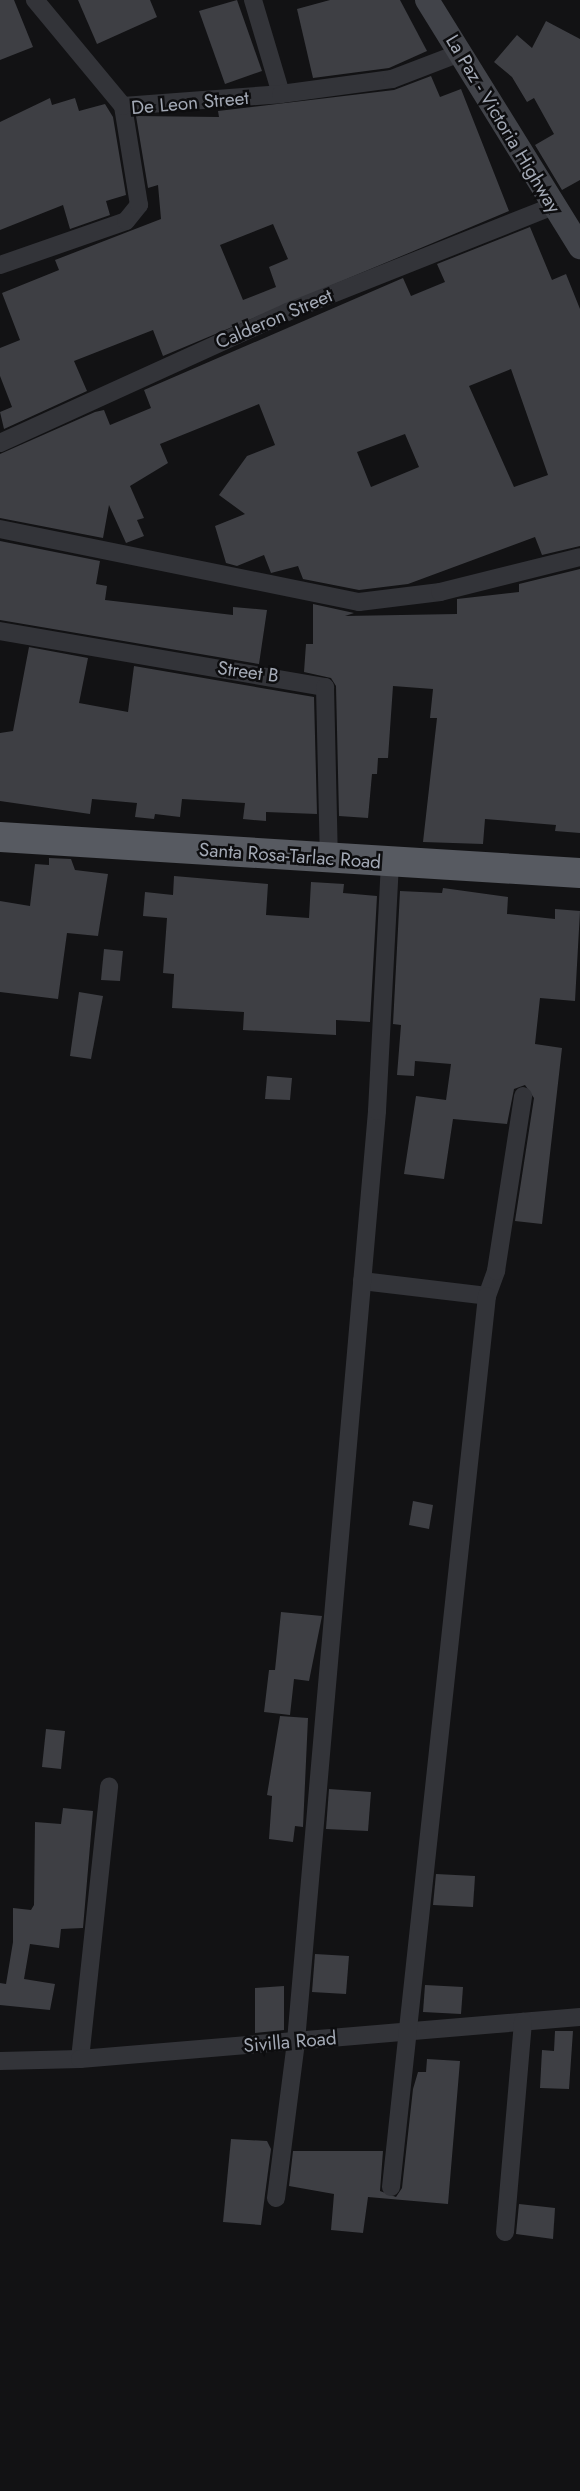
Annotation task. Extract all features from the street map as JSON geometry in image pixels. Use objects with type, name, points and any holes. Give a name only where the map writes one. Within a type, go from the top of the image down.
[{"type":"highway","name":"Santa Rosa-Tarlac Road","points":[[0,837],[580,873]]},
{"type":"main road","name":"La Paz - Victoria Highway","points":[[427,0],[580,247]]},
{"type":"street","points":[[36,0],[123,106]]},
{"type":"street","points":[[253,0],[282,94]]},
{"type":"street","name":"De Leon Street","points":[[0,265],[136,214],[123,106],[282,94],[392,79],[460,52]]},
{"type":"street","name":"Calderon Street","points":[[0,443],[287,312],[553,206]]},
{"type":"street","points":[[0,528],[359,602],[440,592],[580,556]]},
{"type":"street","name":"Street B","points":[[0,631],[326,687],[329,858]]},
{"type":"street","points":[[276,2198],[296,2041],[362,1281],[390,862]]},
{"type":"street","points":[[391,2187],[404,2032],[487,1296],[496,1271],[523,1096]]},
{"type":"street","points":[[362,1281],[487,1296]]},
{"type":"street","points":[[80,2059],[109,1787]]},
{"type":"street","name":"Sivilla Road","points":[[0,2061],[80,2059],[580,2017]]},
{"type":"street","points":[[505,2232],[523,2022]]},
{"type":"building","points":[[0,0],[14,0],[33,47],[0,60]]},
{"type":"building","points":[[78,0],[150,0],[157,17],[97,44]]},
{"type":"building","points":[[237,0],[262,71],[225,84],[199,11]]},
{"type":"building","points":[[330,0],[400,0],[427,51],[389,68],[313,78],[297,9]]},
{"type":"building","points":[[546,21],[580,39],[580,180],[562,190],[535,145],[554,134],[534,98],[527,102],[512,77],[494,62],[517,35],[532,48]]},
{"type":"building","points":[[431,76],[440,97],[461,89],[509,211],[163,356],[153,330],[74,361],[87,391],[4,429],[0,412],[12,407],[0,376],[0,348],[20,340],[2,293],[59,270],[55,260],[161,219],[158,185],[148,188],[136,116],[219,117],[218,111],[394,90]],"holes":[[[273,224],[288,259],[269,267],[276,287],[243,300],[220,245]]]},
{"type":"building","points":[[50,98],[52,105],[75,98],[79,111],[105,104],[113,117],[126,195],[106,201],[110,215],[70,229],[63,205],[0,230],[0,122]]},
{"type":"building","points":[[530,227],[552,280],[566,274],[580,309],[580,546],[542,555],[535,537],[408,584],[359,590],[303,579],[298,566],[271,573],[264,555],[237,566],[226,563],[215,526],[245,514],[219,495],[247,456],[275,445],[259,404],[160,444],[168,463],[130,486],[144,518],[137,520],[144,536],[126,543],[109,505],[103,538],[0,518],[0,454],[95,412],[104,410],[110,425],[151,408],[144,390],[403,278],[411,296],[445,282],[437,264]],"holes":[[[511,369],[548,475],[514,487],[469,386]],[[405,434],[419,467],[371,487],[357,452]]]},
{"type":"building","points":[[0,541],[100,561],[96,584],[107,586],[105,600],[233,615],[233,607],[267,610],[259,664],[0,620]]},
{"type":"building","points":[[580,569],[580,833],[555,831],[556,825],[485,819],[483,844],[423,842],[437,718],[430,718],[433,689],[393,686],[388,758],[378,758],[377,774],[372,774],[368,818],[339,816],[336,686],[331,678],[304,672],[306,644],[313,644],[313,604],[354,613],[345,616],[457,614],[457,599],[519,592],[519,584]]},
{"type":"building","points":[[29,647],[88,658],[79,703],[128,712],[134,666],[314,697],[317,814],[266,812],[266,821],[243,819],[245,803],[182,799],[180,817],[155,814],[154,819],[135,817],[137,803],[92,799],[90,814],[0,801],[0,733],[13,731]]},
{"type":"building","points":[[49,858],[71,859],[75,870],[108,874],[98,936],[67,933],[58,999],[0,992],[0,901],[30,906],[35,864],[49,865]]},
{"type":"building","points":[[174,876],[268,884],[266,915],[309,918],[311,882],[344,884],[343,893],[377,896],[370,1022],[336,1020],[336,1035],[243,1030],[244,1012],[172,1008],[174,974],[163,973],[167,918],[143,916],[145,892],[173,895]]},
{"type":"building","points":[[443,888],[508,897],[507,914],[555,919],[555,909],[580,911],[575,1001],[540,998],[535,1044],[562,1048],[542,1224],[515,1221],[534,1098],[525,1085],[514,1089],[507,1124],[453,1119],[444,1179],[404,1174],[416,1096],[446,1100],[451,1064],[415,1061],[414,1076],[397,1075],[401,1025],[393,1024],[400,891],[442,893]]},
{"type":"building","points":[[104,949],[123,951],[120,981],[101,980]]},
{"type":"building","points":[[79,992],[103,996],[91,1059],[70,1056]]},
{"type":"building","points":[[267,1076],[292,1078],[290,1100],[265,1099]]},
{"type":"building","points":[[413,1501],[433,1505],[429,1529],[409,1525]]},
{"type":"building","points":[[281,1612],[322,1616],[309,1681],[294,1679],[290,1715],[264,1712],[269,1670],[275,1670]]},
{"type":"building","points":[[280,1716],[308,1718],[303,1827],[295,1826],[293,1842],[269,1839],[272,1796],[267,1795]]},
{"type":"building","points":[[46,1729],[65,1731],[61,1769],[42,1767]]},
{"type":"building","points":[[329,1789],[371,1792],[368,1831],[326,1829]]},
{"type":"building","points":[[63,1808],[93,1811],[83,1928],[61,1929],[59,1948],[30,1944],[24,1979],[55,1984],[50,2010],[0,2005],[0,1983],[6,1984],[13,1942],[13,1908],[31,1910],[34,1905],[35,1822],[61,1824]]},
{"type":"building","points":[[436,1874],[475,1876],[473,1907],[433,1905]]},
{"type":"building","points":[[315,1954],[349,1956],[346,1994],[312,1992]]},
{"type":"building","points":[[425,1985],[463,1987],[461,2014],[423,2012]]},
{"type":"building","points":[[284,1986],[284,2030],[255,2033],[255,1988]]},
{"type":"building","points":[[555,2031],[573,2031],[569,2089],[540,2088],[542,2050],[554,2051]]},
{"type":"building","points":[[427,2059],[460,2061],[448,2204],[368,2197],[363,2233],[331,2230],[334,2194],[289,2186],[293,2151],[383,2151],[380,2191],[396,2197],[402,2188],[413,2089],[418,2072],[426,2072]]},
{"type":"building","points":[[231,2139],[267,2141],[271,2149],[261,2225],[223,2222]]},
{"type":"building","points":[[519,2204],[555,2208],[553,2239],[516,2234]]}]
